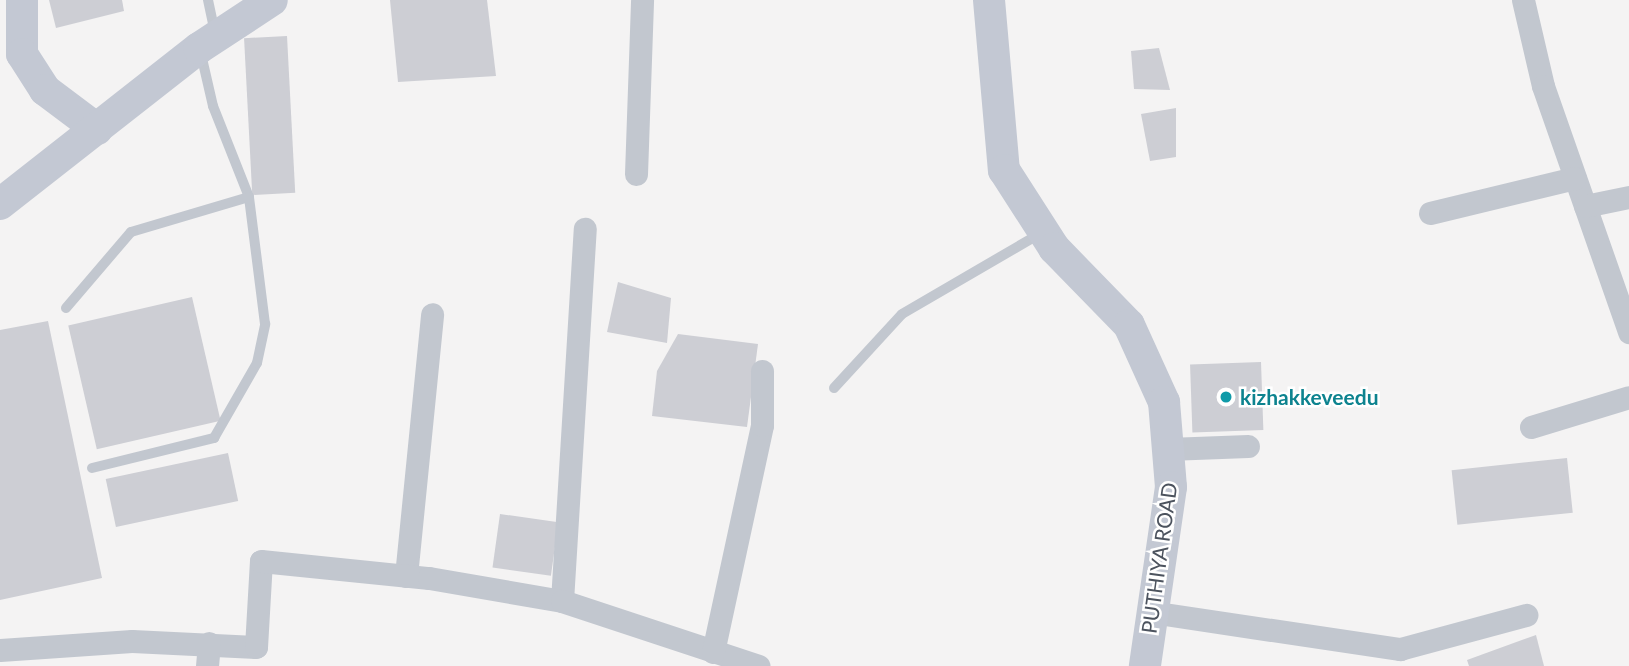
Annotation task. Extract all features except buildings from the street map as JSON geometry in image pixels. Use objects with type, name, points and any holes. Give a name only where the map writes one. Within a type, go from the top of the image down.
[{"type":"street","points":[[22,0],[22,54],[45,90],[97,129]]},
{"type":"street","points":[[0,204],[207,42],[272,0]]},
{"type":"street","points":[[636,174],[642,0]]},
{"type":"street","name":"PUTHIYA ROAD","points":[[989,0],[1004,170],[1043,231],[1129,325],[1164,402],[1171,487],[1145,666]]},
{"type":"street","points":[[1523,0],[1543,86],[1629,332]]},
{"type":"street","points":[[1430,213],[1575,178]]},
{"type":"street","points":[[1585,206],[1629,197]]},
{"type":"street","points":[[562,601],[585,229]]},
{"type":"street","points":[[406,576],[432,314]]},
{"type":"street","points":[[713,652],[762,425],[762,371]]},
{"type":"street","points":[[1531,427],[1629,397]]},
{"type":"street","points":[[1168,449],[1248,446]]},
{"type":"street","points":[[0,650],[132,641],[256,647],[261,561],[406,576],[562,601],[759,666]]},
{"type":"street","points":[[1151,612],[1400,649],[1526,615]]},
{"type":"street","points":[[207,666],[209,643]]},
{"type":"lane","points":[[92,468],[215,438],[257,363],[265,324],[249,197],[213,106],[207,42],[208,0]]},
{"type":"lane","points":[[66,308],[131,232],[249,197]]},
{"type":"lane","points":[[834,388],[902,314],[1043,231]]},
{"type":"place","name":"kizhakkeveedu","points":[[1226,397]]}]
